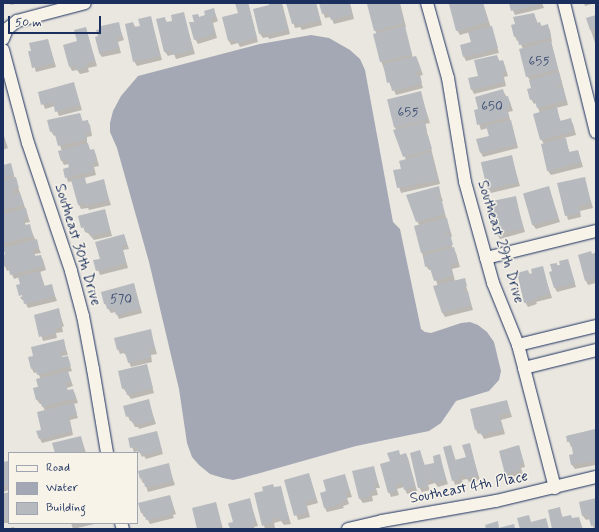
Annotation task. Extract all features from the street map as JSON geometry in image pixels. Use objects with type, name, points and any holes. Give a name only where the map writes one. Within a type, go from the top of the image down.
[{"type":"street","points":[[5,34],[14,22],[24,18],[85,3]]},
{"type":"street","name":"Southeast 29th Drive","points":[[426,3],[448,78],[465,182],[493,283],[518,345],[555,488]]},
{"type":"street","points":[[564,3],[596,132]]},
{"type":"street","name":"Southeast 30th Drive","points":[[3,50],[28,144],[71,271],[83,316],[94,369],[107,452]]},
{"type":"street","points":[[486,258],[596,231]]},
{"type":"street","points":[[518,345],[596,326]]},
{"type":"street","points":[[524,368],[596,350]]},
{"type":"street","name":"Southeast 4th Place","points":[[348,529],[382,521],[496,501],[596,477]]},
{"type":"water","points":[[311,35],[329,38],[350,50],[360,59],[365,70],[393,222],[400,229],[421,329],[425,332],[431,333],[461,323],[470,322],[478,325],[487,332],[494,342],[501,371],[499,380],[489,391],[456,401],[441,423],[429,431],[356,446],[233,480],[210,474],[192,457],[187,443],[179,389],[149,262],[117,148],[110,132],[110,123],[113,111],[121,96],[138,76],[260,44]]},
{"type":"building","points":[[235,3],[248,3],[257,38],[236,43],[235,39],[228,41],[222,17],[238,13]]},
{"type":"building","points":[[269,3],[281,3],[288,30],[266,35],[265,32],[259,34],[253,9],[269,5]]},
{"type":"building","points":[[286,3],[316,3],[320,20],[298,26],[298,23],[292,24]]},
{"type":"building","points":[[319,3],[349,3],[352,14],[331,20],[328,12],[322,14]]},
{"type":"building","points":[[399,3],[404,23],[374,31],[367,4]]},
{"type":"building","points":[[483,3],[488,22],[456,31],[449,4]]},
{"type":"building","points":[[509,3],[542,3],[542,4],[511,11]]},
{"type":"building","points":[[214,8],[216,17],[211,18],[215,34],[194,40],[189,22],[194,22],[192,15],[198,14],[199,17],[205,15],[204,11]]},
{"type":"building","points":[[184,12],[193,50],[172,55],[171,50],[164,52],[156,19],[165,17],[166,22],[172,21],[171,15]]},
{"type":"building","points":[[534,13],[537,23],[540,22],[541,26],[548,24],[551,38],[519,45],[517,36],[514,37],[511,25],[515,24],[513,17]]},
{"type":"building","points":[[596,15],[596,29],[590,30],[586,18]]},
{"type":"building","points":[[151,16],[160,56],[133,62],[125,24],[133,22],[134,27],[140,26],[138,19]]},
{"type":"building","points":[[119,22],[122,36],[116,37],[119,48],[99,53],[95,37],[98,36],[96,30],[101,29],[101,26]]},
{"type":"building","points":[[405,26],[412,54],[380,62],[373,34]]},
{"type":"building","points":[[492,26],[498,48],[463,57],[460,45],[471,42],[468,32]]},
{"type":"building","points":[[86,27],[95,61],[86,63],[87,67],[76,70],[75,65],[69,67],[63,45],[77,41],[74,30]]},
{"type":"building","points":[[48,39],[54,63],[32,68],[28,51],[31,51],[29,43]]},
{"type":"building","points":[[551,41],[558,69],[526,77],[519,49]]},
{"type":"building","points":[[497,55],[499,61],[503,60],[506,72],[502,73],[504,82],[471,90],[468,78],[478,76],[474,60]]},
{"type":"building","points":[[416,56],[421,70],[416,72],[417,76],[420,75],[422,83],[392,91],[390,82],[387,83],[383,64]]},
{"type":"building","points":[[559,72],[562,83],[558,85],[559,88],[563,87],[566,100],[537,108],[534,99],[530,100],[527,89],[531,88],[529,80]]},
{"type":"building","points":[[74,82],[80,105],[55,112],[53,102],[41,105],[38,92]]},
{"type":"building","points":[[503,89],[505,97],[508,96],[511,106],[507,107],[509,117],[477,125],[474,110],[478,109],[475,97]]},
{"type":"building","points":[[421,91],[428,119],[394,128],[387,99]]},
{"type":"building","points":[[557,107],[560,121],[571,118],[574,131],[540,140],[533,114]]},
{"type":"building","points":[[80,113],[82,121],[88,120],[90,132],[86,133],[87,139],[58,146],[54,131],[50,132],[47,120]]},
{"type":"building","points":[[511,120],[517,144],[480,153],[476,139],[489,136],[486,126]]},
{"type":"building","points":[[425,122],[427,131],[425,132],[426,136],[428,135],[432,149],[403,157],[393,130]]},
{"type":"building","points":[[566,138],[569,152],[578,150],[581,162],[547,171],[541,144]]},
{"type":"building","points":[[88,143],[90,150],[94,149],[97,161],[92,163],[94,171],[65,178],[63,169],[69,167],[67,160],[61,161],[58,151]]},
{"type":"building","points":[[431,152],[438,180],[397,188],[393,170],[401,169],[399,161]]},
{"type":"building","points":[[512,155],[518,182],[487,189],[481,162]]},
{"type":"building","points":[[11,163],[14,175],[3,178],[3,165]]},
{"type":"building","points":[[16,177],[19,188],[13,189],[14,194],[20,193],[24,205],[3,210],[3,181]]},
{"type":"building","points":[[85,177],[86,184],[104,179],[109,200],[86,206],[85,203],[78,205],[71,180]]},
{"type":"building","points":[[585,177],[591,203],[578,206],[580,213],[565,216],[557,183]]},
{"type":"building","points":[[439,186],[441,196],[438,197],[440,201],[442,201],[445,214],[416,222],[406,195]]},
{"type":"building","points":[[549,186],[558,218],[532,225],[523,193]]},
{"type":"building","points":[[516,196],[523,228],[495,234],[489,202]]},
{"type":"building","points":[[26,208],[28,217],[23,218],[25,225],[30,224],[33,236],[3,243],[3,214]]},
{"type":"building","points":[[105,209],[110,231],[91,236],[90,232],[86,233],[85,227],[81,228],[78,216]]},
{"type":"building","points":[[447,218],[450,232],[445,233],[445,235],[450,234],[453,245],[421,253],[414,226]]},
{"type":"building","points":[[124,234],[127,244],[122,246],[126,263],[96,271],[93,260],[100,259],[95,242]]},
{"type":"building","points":[[37,239],[39,248],[33,250],[34,256],[41,255],[44,266],[10,275],[8,265],[3,267],[3,255],[5,254],[3,248]]},
{"type":"building","points":[[454,247],[458,262],[450,265],[453,276],[434,281],[429,265],[425,267],[423,256]]},
{"type":"building","points":[[591,251],[592,254],[596,252],[596,278],[585,281],[578,255]]},
{"type":"building","points":[[568,259],[575,283],[554,288],[549,272],[552,271],[550,264],[557,263],[557,265],[560,265],[559,261]]},
{"type":"building","points":[[543,266],[550,294],[524,303],[517,273],[528,270],[529,274],[532,273],[531,269]]},
{"type":"building","points":[[40,271],[44,286],[52,284],[55,296],[24,304],[22,295],[19,296],[16,285],[20,284],[18,277]]},
{"type":"building","points":[[465,278],[467,286],[464,287],[465,292],[468,291],[471,305],[442,313],[433,286]]},
{"type":"building","points":[[134,283],[140,309],[116,315],[114,308],[107,309],[101,292]]},
{"type":"building","points":[[59,308],[62,322],[60,322],[61,327],[55,329],[56,333],[39,337],[34,315]]},
{"type":"building","points":[[151,329],[155,349],[149,351],[151,357],[128,363],[125,352],[123,353],[122,349],[117,350],[114,338]]},
{"type":"building","points":[[64,339],[66,350],[60,352],[62,357],[68,356],[71,366],[37,375],[35,368],[31,369],[28,357],[33,356],[31,347]]},
{"type":"building","points":[[147,364],[153,388],[127,395],[125,388],[122,389],[118,371]]},
{"type":"building","points":[[68,371],[71,382],[65,383],[67,390],[73,389],[76,398],[42,407],[40,399],[36,400],[33,388],[38,387],[36,379]]},
{"type":"building","points":[[149,399],[154,420],[136,425],[135,422],[132,423],[130,416],[126,417],[123,406]]},
{"type":"building","points":[[507,400],[510,413],[499,415],[503,430],[481,435],[479,429],[475,430],[470,409]]},
{"type":"building","points":[[74,403],[77,414],[68,416],[72,431],[39,439],[36,431],[41,430],[37,412]]},
{"type":"building","points":[[595,429],[596,460],[571,465],[569,455],[573,454],[571,442],[567,442],[566,436]]},
{"type":"building","points":[[157,431],[162,450],[142,455],[142,452],[138,453],[137,447],[130,448],[128,438]]},
{"type":"building","points":[[81,436],[84,450],[79,452],[55,452],[52,443]]},
{"type":"building","points":[[470,443],[478,475],[466,478],[465,474],[460,475],[461,479],[452,481],[443,447],[451,445],[455,460],[466,457],[462,445]]},
{"type":"building","points":[[519,445],[524,463],[519,464],[521,470],[505,474],[499,451]]},
{"type":"building","points":[[399,450],[400,455],[406,453],[415,486],[404,490],[402,483],[395,485],[397,490],[388,493],[380,464],[390,461],[387,453]]},
{"type":"building","points":[[420,450],[424,465],[434,463],[433,456],[440,454],[446,480],[434,483],[433,479],[427,480],[428,486],[418,488],[410,453]]},
{"type":"building","points":[[8,461],[8,485],[3,487],[3,462]]},
{"type":"building","points":[[169,463],[173,481],[145,487],[143,478],[140,479],[138,471]]},
{"type":"building","points":[[374,466],[378,483],[374,484],[376,490],[370,492],[371,496],[359,499],[352,471]]},
{"type":"building","points":[[309,473],[316,498],[305,502],[308,512],[294,516],[284,480]]},
{"type":"building","points":[[345,474],[350,492],[345,493],[347,500],[341,501],[342,504],[324,508],[320,493],[326,491],[323,480]]},
{"type":"building","points":[[273,484],[274,487],[281,486],[289,519],[280,521],[279,517],[272,519],[273,523],[262,526],[254,493],[263,491],[262,487]]},
{"type":"building","points":[[8,492],[8,518],[3,520],[3,494]]},
{"type":"building","points":[[170,495],[174,509],[171,510],[172,514],[146,520],[144,513],[141,513],[138,503]]},
{"type":"building","points":[[250,498],[256,522],[253,523],[254,527],[245,529],[230,529],[228,523],[233,522],[228,504]]},
{"type":"building","points":[[596,498],[596,525],[591,526],[588,515],[582,516],[579,502]]},
{"type":"building","points":[[216,502],[222,527],[197,529],[192,508]]},
{"type":"building","points":[[560,507],[562,517],[571,515],[572,518],[579,517],[582,529],[552,529],[548,510]]},
{"type":"building","points":[[529,515],[531,522],[546,518],[549,529],[520,529],[517,518]]},
{"type":"building","points":[[498,521],[499,528],[514,524],[515,529],[486,529],[485,525]]}]
